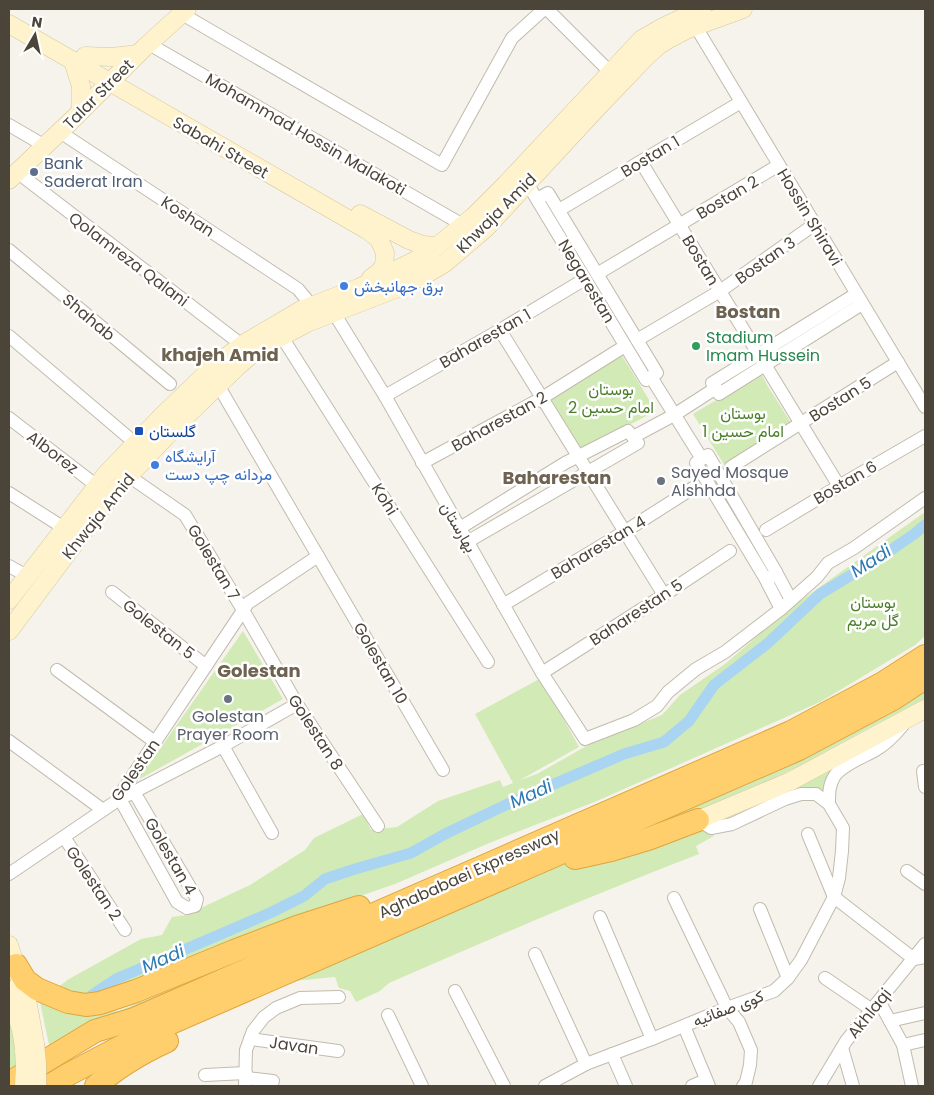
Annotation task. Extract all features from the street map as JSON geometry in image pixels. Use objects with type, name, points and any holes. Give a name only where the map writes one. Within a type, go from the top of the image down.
[{"type":"highway","name":"Aghababaei Expressway","points":[[9,1083],[95,1031],[134,1019],[791,732],[883,683],[925,656]]},
{"type":"highway","name":"Aghababaei Expressway","points":[[49,1086],[141,1036],[799,749],[893,699],[925,678]]},
{"type":"highway","points":[[520,871],[611,850],[648,839],[698,820]]},
{"type":"highway","points":[[12,955],[26,980],[37,989],[68,1002],[86,1005],[100,1004],[297,927],[483,866]]},
{"type":"highway","points":[[96,1086],[119,1067],[143,1052],[187,1031],[324,956]]},
{"type":"main road","name":"Khwaja Amid","points":[[9,631],[95,516],[123,482],[175,427],[219,376],[242,345],[312,306],[358,288],[414,261],[437,246],[456,221],[474,216],[506,184],[642,39],[695,17],[743,9]]},
{"type":"main road","name":"Talar Street","points":[[13,176],[184,11]]},
{"type":"main road","name":"Sabahi Street","points":[[9,13],[79,59]]},
{"type":"main road","name":"Khwaja Amid","points":[[9,600],[107,473],[135,443],[219,376],[237,367],[258,349],[307,323],[406,284],[445,263],[485,229],[646,57],[695,17]]},
{"type":"main road","name":"Sabahi Street","points":[[9,24],[114,78],[338,208],[409,240],[423,245],[437,246]]},
{"type":"main road","points":[[81,111],[79,59],[112,57],[144,49]]},
{"type":"main road","name":"Sabahi Street","points":[[338,208],[379,239],[385,253],[384,266],[358,288]]},
{"type":"main road","points":[[698,820],[790,781],[918,713]]},
{"type":"main road","points":[[12,955],[28,1005],[30,1046],[25,1065],[24,1086]]},
{"type":"main road","points":[[9,990],[21,1028],[37,1063],[37,1086]]},
{"type":"street","points":[[184,11],[442,165],[512,38],[546,9],[610,72]]},
{"type":"street","name":"Hossin Shiravi","points":[[695,17],[741,102],[925,407]]},
{"type":"street","name":"Mohammad Hossin Malakoti","points":[[144,49],[456,221]]},
{"type":"street","name":"Bostan 1","points":[[558,210],[741,102]]},
{"type":"street","points":[[9,125],[45,146]]},
{"type":"street","name":"Koshan","points":[[60,132],[298,289],[312,306]]},
{"type":"street","name":"Bostan","points":[[642,162],[839,486]]},
{"type":"street","name":"Bostan 2","points":[[591,276],[779,165]]},
{"type":"street","name":"Qolamreza Qalani","points":[[13,176],[242,345]]},
{"type":"street","name":"Negarestan","points":[[527,183],[591,276],[631,343],[649,378],[702,459],[696,463],[770,575],[786,604]]},
{"type":"street","points":[[537,199],[548,193],[591,276]]},
{"type":"street","name":"Bostan 3","points":[[631,343],[720,291],[815,224]]},
{"type":"street","name":"Shahab","points":[[9,250],[170,384]]},
{"type":"street","name":"Baharestan 1","points":[[385,396],[591,276]]},
{"type":"street","points":[[633,437],[674,415],[716,388],[712,383],[762,359],[859,299]]},
{"type":"street","name":"بهارستان","points":[[334,313],[385,396],[542,673],[585,739],[634,720],[657,706],[668,692],[696,669],[725,652],[786,604]]},
{"type":"street","points":[[500,330],[664,595]]},
{"type":"street","points":[[9,336],[135,443]]},
{"type":"street","name":"Kohi","points":[[282,337],[488,662]]},
{"type":"street","name":"Baharestan 2","points":[[422,463],[542,398],[631,343]]},
{"type":"street","name":"Bostan 5","points":[[731,467],[898,362]]},
{"type":"street","name":"Golestan 10","points":[[219,376],[318,556],[443,770]]},
{"type":"street","name":"Alborez","points":[[9,418],[97,486]]},
{"type":"street","points":[[460,528],[578,456],[628,431],[638,443],[467,542]]},
{"type":"street","name":"Bostan 6","points":[[766,530],[925,436]]},
{"type":"street","name":"Golestan 7","points":[[136,481],[185,515],[243,610]]},
{"type":"street","name":"Baharestan 4","points":[[503,604],[624,532],[693,488]]},
{"type":"street","points":[[9,493],[64,528]]},
{"type":"street","points":[[786,604],[817,577],[828,563],[854,548],[925,498]]},
{"type":"street","name":"Baharestan 5","points":[[542,673],[730,551]]},
{"type":"street","name":"Golestan","points":[[9,874],[118,801],[248,603],[318,556]]},
{"type":"street","points":[[9,566],[27,576]]},
{"type":"street","name":"Golestan 5","points":[[112,592],[206,666]]},
{"type":"street","name":"Golestan 8","points":[[243,610],[297,704],[378,826]]},
{"type":"street","points":[[57,670],[155,742]]},
{"type":"street","points":[[118,801],[224,746],[297,704]]},
{"type":"street","points":[[829,804],[829,790],[835,776],[851,763],[876,750],[918,713]]},
{"type":"street","points":[[9,741],[103,810]]},
{"type":"street","points":[[224,746],[272,834]]},
{"type":"street","points":[[923,771],[925,787]]},
{"type":"street","name":"Golestan 4","points":[[118,801],[178,902],[187,908],[195,906],[197,899],[134,792]]},
{"type":"street","points":[[698,820],[711,828],[732,824],[785,799],[801,794],[816,794],[829,804]]},
{"type":"street","name":"کوی صفائیه","points":[[545,1086],[586,1064],[774,990],[788,978],[801,960],[834,897],[839,878],[843,828],[829,804]]},
{"type":"street","points":[[808,834],[834,897],[920,958]]},
{"type":"street","name":"Golestan 2","points":[[64,837],[125,930]]},
{"type":"street","points":[[907,871],[925,884]]},
{"type":"street","points":[[674,898],[727,1008],[739,1022],[751,1050],[750,1065],[746,1082],[743,1086]]},
{"type":"street","points":[[760,909],[788,978]]},
{"type":"street","points":[[600,917],[652,1039]]},
{"type":"street","name":"Akhlaqi","points":[[819,1086],[846,1041],[920,958],[925,944]]},
{"type":"street","points":[[535,954],[586,1064]]},
{"type":"street","points":[[825,978],[876,1006],[890,1021],[903,1045],[912,1086]]},
{"type":"street","points":[[454,991],[504,1086]]},
{"type":"street","points":[[245,1079],[246,1050],[253,1031],[264,1018],[276,1008],[300,998],[339,997]]},
{"type":"street","points":[[890,1021],[925,1013]]},
{"type":"street","points":[[388,1015],[422,1086]]},
{"type":"street","points":[[684,1026],[707,1083],[692,1086]]},
{"type":"street","name":"Javan","points":[[250,1039],[338,1051]]},
{"type":"street","points":[[903,1045],[925,1040]]},
{"type":"street","points":[[842,1048],[853,1086]]},
{"type":"street","points":[[612,1054],[626,1086]]},
{"type":"street","points":[[205,1075],[273,1081]]},
{"type":"green space","name":"بوستان امام حسین 2","points":[[621,354],[656,411],[579,451],[551,399]]},
{"type":"green space","name":"بوستان امام حسین 1","points":[[761,373],[795,429],[728,471],[693,414]]},
{"type":"green space","name":"بوستان گل مریم","points":[[925,512],[925,636],[915,645],[820,702],[597,801],[494,841],[395,884],[305,915],[222,950],[78,1000],[54,990],[69,979],[141,939],[162,935],[172,917],[186,915],[250,885],[305,850],[314,838],[363,814],[371,830],[397,827],[438,801],[500,780],[503,787],[513,783],[475,714],[541,678],[579,747],[520,780],[537,774],[590,744],[662,715],[680,695],[725,664],[789,609]]},
{"type":"green space","points":[[243,631],[283,699],[138,780]]},
{"type":"green space","points":[[925,689],[924,700],[796,768],[707,808],[587,849]]},
{"type":"green space","points":[[859,754],[824,795],[810,789],[795,788],[735,815],[710,822]]},
{"type":"green space","points":[[697,825],[714,836],[696,846],[699,854],[466,949],[389,983],[380,991],[356,1002],[350,991],[339,988],[335,977],[283,982],[533,871],[587,859]]},
{"type":"green space","points":[[286,942],[164,998],[49,1045],[40,1002],[65,1014],[119,1011]]},
{"type":"green space","points":[[9,1010],[20,1067],[9,1074]]},
{"type":"waterway","name":"Madi","points":[[92,995],[116,979],[270,913],[304,896],[325,879],[411,853],[445,834],[510,803],[624,754],[664,742],[689,721],[714,685],[768,643],[820,594],[876,560],[925,525]]},
{"type":"place","name":"Bank Saderat Iran","points":[[34,172]]},
{"type":"place","name":"برق جهانبخش","points":[[344,286]]},
{"type":"place","name":"Stadium Imam Hussein","points":[[696,346]]},
{"type":"place","name":"گلستان","points":[[139,431]]},
{"type":"place","name":"آرایشگاه مردانه چپ دست","points":[[155,465]]},
{"type":"place","name":"Sayed Mosque Alshhda","points":[[661,481]]},
{"type":"place","name":"Golestan Prayer Room","points":[[228,699]]},
{"type":"district","name":"Bostan","points":[[748,312]]},
{"type":"district","name":"khajeh Amid","points":[[220,355]]},
{"type":"district","name":"Baharestan","points":[[557,478]]},
{"type":"district","name":"Golestan","points":[[259,671]]}]
